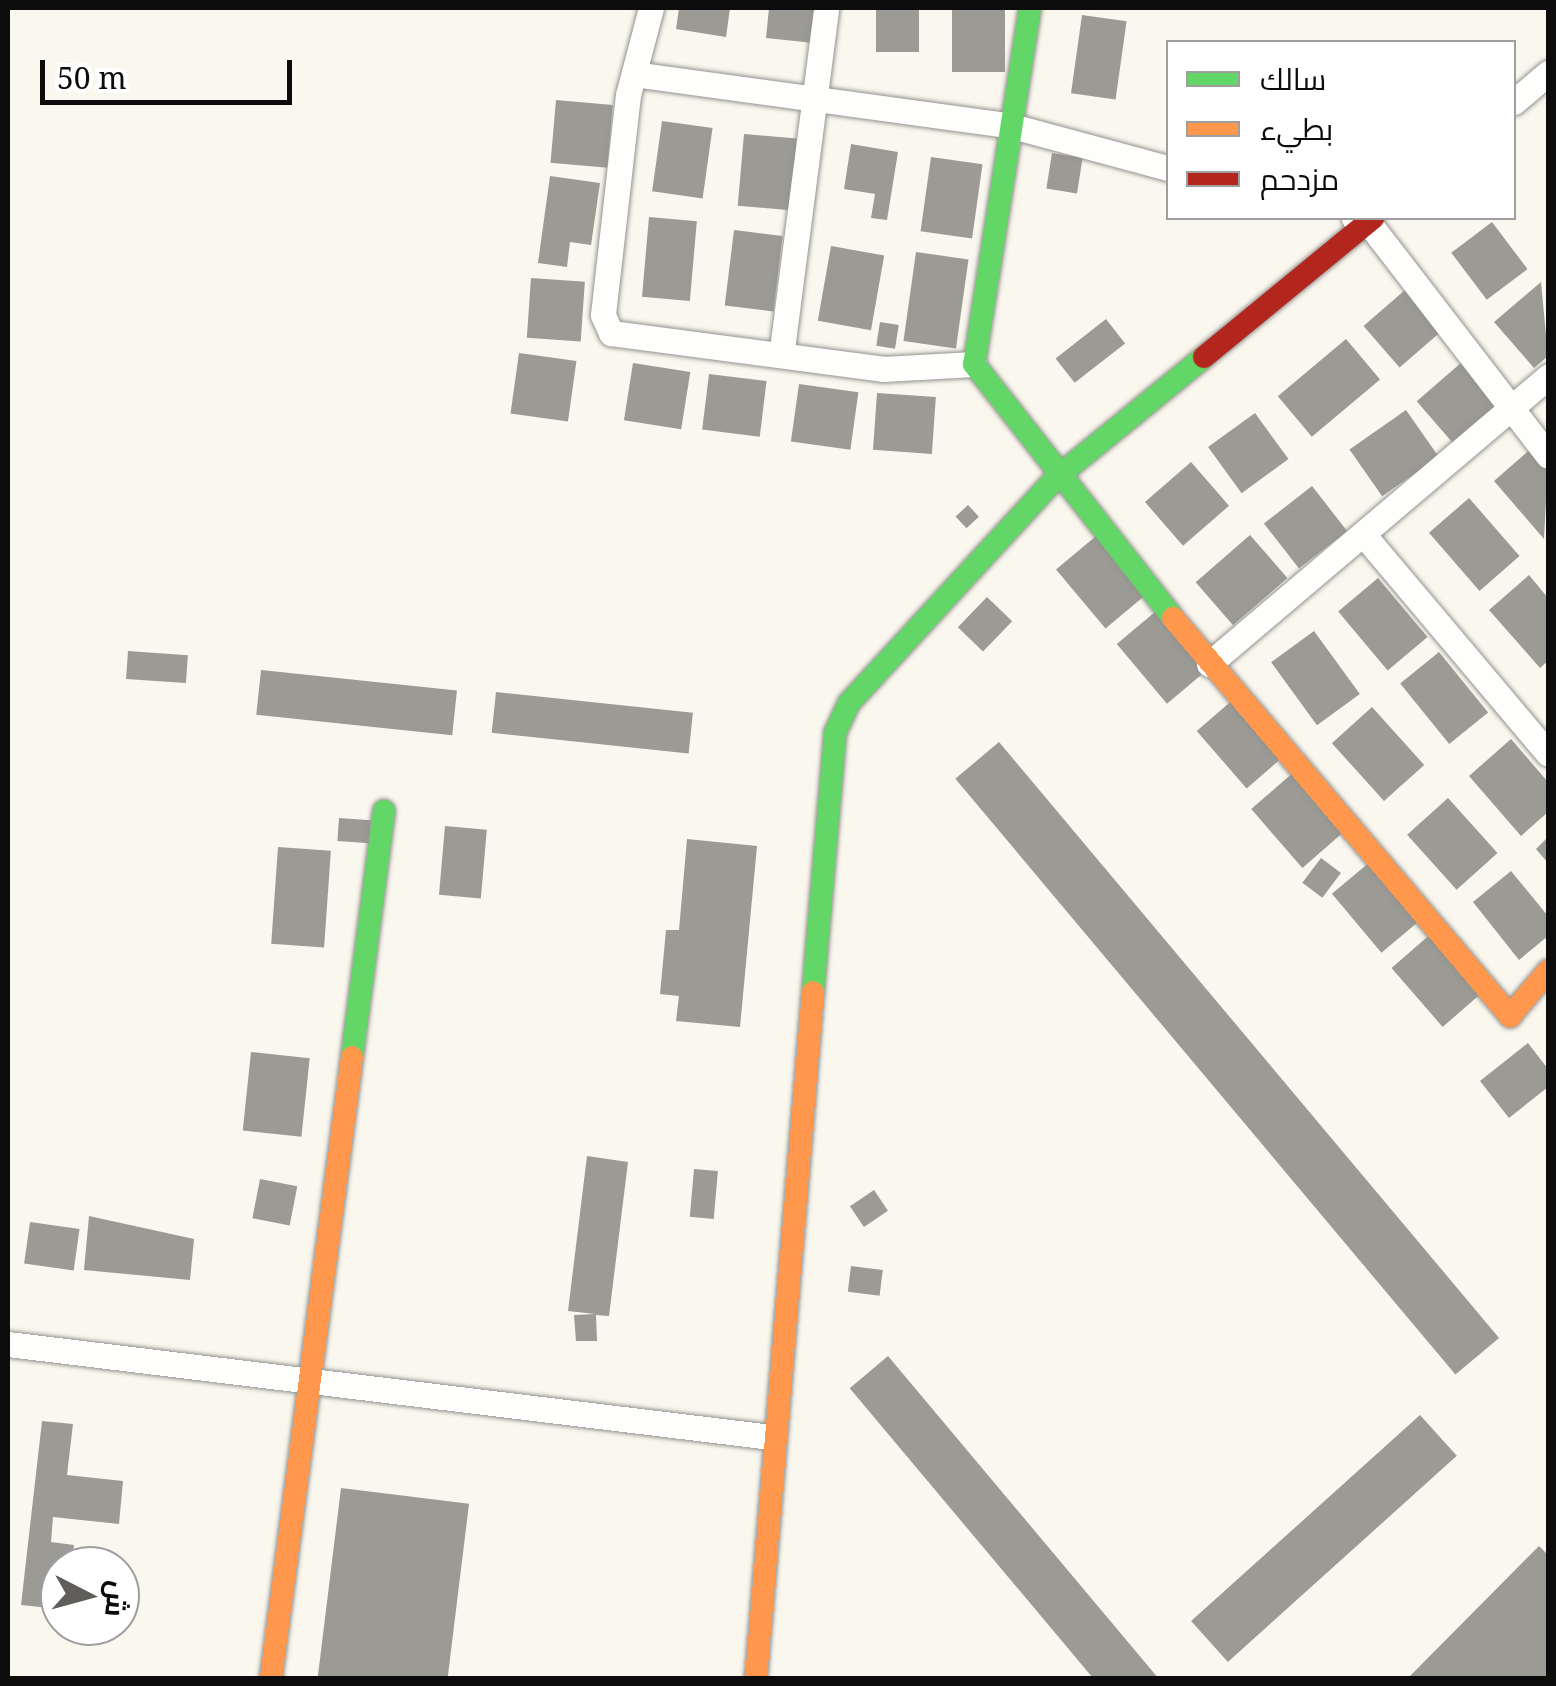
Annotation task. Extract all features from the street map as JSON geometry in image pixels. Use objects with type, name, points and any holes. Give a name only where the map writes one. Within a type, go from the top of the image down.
[{"type":"street","points":[[651,8],[641,74],[628,96],[603,316],[611,333],[782,349],[883,369],[974,364]]},
{"type":"street","points":[[782,349],[826,8]]},
{"type":"street","points":[[1030,8],[974,364],[1057,477],[1209,664],[1510,1016],[1548,971]]},
{"type":"street","points":[[1516,100],[1548,73]]},
{"type":"street","points":[[641,74],[1012,126],[1166,167]]},
{"type":"street","points":[[756,1678],[771,1437],[834,733],[849,703],[1057,477],[1363,220]]},
{"type":"street","points":[[1365,220],[1548,456]]},
{"type":"street","points":[[1209,664],[1548,376]]},
{"type":"street","points":[[1363,534],[1548,754]]},
{"type":"street","points":[[270,1678],[384,811]]},
{"type":"street","points":[[8,1344],[309,1376],[771,1437]]},
{"type":"building","points":[[679,8],[730,8],[726,37],[676,29]]},
{"type":"building","points":[[769,8],[817,8],[814,43],[766,38]]},
{"type":"building","points":[[876,8],[919,8],[919,52],[876,52]]},
{"type":"building","points":[[952,8],[1005,8],[1005,72],[952,72]]},
{"type":"building","points":[[1082,15],[1127,21],[1116,99],[1071,93]]},
{"type":"building","points":[[556,100],[613,105],[607,168],[551,163]]},
{"type":"building","points":[[662,121],[713,128],[703,198],[652,191]]},
{"type":"building","points":[[744,134],[797,139],[791,210],[738,206]]},
{"type":"building","points":[[851,144],[898,152],[887,220],[871,218],[875,194],[844,189]]},
{"type":"building","points":[[1052,153],[1083,158],[1077,193],[1046,189]]},
{"type":"building","points":[[931,157],[982,164],[972,239],[921,231]]},
{"type":"building","points":[[550,176],[600,183],[591,245],[570,242],[567,267],[538,263]]},
{"type":"building","points":[[649,217],[697,221],[690,301],[642,297]]},
{"type":"building","points":[[1492,222],[1528,269],[1487,300],[1451,253]]},
{"type":"building","points":[[734,230],[783,236],[773,311],[725,305]]},
{"type":"building","points":[[831,246],[884,255],[871,330],[818,321]]},
{"type":"building","points":[[916,252],[968,259],[956,349],[903,341]]},
{"type":"building","points":[[531,278],[585,282],[581,342],[527,338]]},
{"type":"building","points":[[1541,282],[1548,356],[1534,368],[1494,322]]},
{"type":"building","points":[[1405,290],[1441,332],[1400,368],[1363,326]]},
{"type":"building","points":[[1106,319],[1125,343],[1075,383],[1056,358]]},
{"type":"building","points":[[880,322],[899,325],[895,349],[876,346]]},
{"type":"building","points":[[1346,339],[1380,380],[1312,437],[1278,396]]},
{"type":"building","points":[[519,353],[576,361],[568,421],[511,413]]},
{"type":"building","points":[[1462,362],[1499,405],[1454,444],[1417,401]]},
{"type":"building","points":[[633,363],[690,372],[681,429],[624,420]]},
{"type":"building","points":[[709,374],[767,381],[760,437],[702,430]]},
{"type":"building","points":[[799,384],[858,392],[850,450],[791,441]]},
{"type":"building","points":[[877,393],[936,397],[932,454],[873,450]]},
{"type":"building","points":[[1406,410],[1439,457],[1382,496],[1349,450]]},
{"type":"building","points":[[1255,413],[1289,459],[1242,493],[1208,447]]},
{"type":"building","points":[[1533,447],[1548,464],[1544,539],[1494,481]]},
{"type":"building","points":[[1191,462],[1229,506],[1183,546],[1145,502]]},
{"type":"building","points":[[1312,486],[1347,531],[1299,568],[1264,524]]},
{"type":"building","points":[[1469,498],[1520,556],[1480,591],[1429,533]]},
{"type":"building","points":[[968,505],[979,517],[966,528],[956,517]]},
{"type":"building","points":[[1102,531],[1151,590],[1106,629],[1056,570]]},
{"type":"building","points":[[1250,535],[1287,578],[1233,625],[1196,582]]},
{"type":"building","points":[[1529,575],[1548,598],[1548,661],[1540,668],[1489,610]]},
{"type":"building","points":[[1378,578],[1427,637],[1388,670],[1338,611]]},
{"type":"building","points":[[987,597],[1012,621],[983,652],[958,627]]},
{"type":"building","points":[[1162,606],[1212,666],[1167,704],[1117,644]]},
{"type":"building","points":[[1314,631],[1360,694],[1317,725],[1271,662]]},
{"type":"building","points":[[128,651],[188,655],[186,683],[126,679]]},
{"type":"building","points":[[1439,652],[1488,713],[1449,744],[1400,683]]},
{"type":"building","points":[[261,670],[457,691],[452,735],[256,715]]},
{"type":"building","points":[[496,692],[693,713],[689,753],[492,733]]},
{"type":"building","points":[[1236,697],[1286,754],[1247,788],[1197,731]]},
{"type":"building","points":[[1372,707],[1424,765],[1384,801],[1332,743]]},
{"type":"building","points":[[1511,739],[1548,782],[1548,812],[1521,836],[1469,776]]},
{"type":"building","points":[[999,742],[1499,1338],[1455,1375],[955,779]]},
{"type":"building","points":[[1295,771],[1346,830],[1302,868],[1251,809]]},
{"type":"building","points":[[1448,798],[1498,853],[1457,890],[1407,835]]},
{"type":"building","points":[[339,818],[371,820],[369,843],[337,841]]},
{"type":"building","points":[[445,826],[487,830],[481,898],[439,895]]},
{"type":"building","points":[[1548,837],[1548,863],[1536,849]]},
{"type":"building","points":[[687,839],[757,846],[740,1027],[676,1021],[679,996],[660,994],[666,930],[679,930]]},
{"type":"building","points":[[278,847],[331,851],[324,947],[271,944]]},
{"type":"building","points":[[1321,858],[1341,873],[1322,898],[1302,883]]},
{"type":"building","points":[[1371,861],[1420,920],[1381,953],[1332,894]]},
{"type":"building","points":[[1511,871],[1548,916],[1548,936],[1519,960],[1473,902]]},
{"type":"building","points":[[1433,932],[1484,991],[1443,1027],[1391,968]]},
{"type":"building","points":[[1528,1043],[1548,1069],[1548,1087],[1509,1118],[1480,1081]]},
{"type":"building","points":[[251,1052],[310,1058],[301,1137],[243,1131]]},
{"type":"building","points":[[587,1156],[628,1162],[609,1316],[596,1315],[597,1341],[576,1341],[574,1315],[595,1314],[568,1311]]},
{"type":"building","points":[[694,1169],[718,1171],[714,1219],[690,1217]]},
{"type":"building","points":[[260,1179],[297,1186],[290,1226],[252,1218]]},
{"type":"building","points":[[874,1190],[888,1211],[864,1227],[850,1206]]},
{"type":"building","points":[[89,1216],[194,1239],[190,1280],[84,1270]]},
{"type":"building","points":[[30,1222],[80,1229],[74,1271],[24,1264]]},
{"type":"building","points":[[851,1266],[883,1270],[880,1296],[848,1292]]},
{"type":"building","points":[[888,1356],[1157,1676],[1093,1678],[850,1388]]},
{"type":"building","points":[[1420,1415],[1457,1456],[1228,1662],[1191,1621]]},
{"type":"building","points":[[42,1421],[73,1424],[67,1475],[123,1481],[119,1524],[53,1517],[51,1542],[74,1546],[40,1546],[40,1607],[21,1605]]},
{"type":"building","points":[[341,1488],[469,1504],[448,1678],[318,1678]]},
{"type":"building","points":[[1539,1546],[1548,1555],[1548,1678],[1408,1678]]},
{"type":"traffic: fast","points":[[1030,8],[974,364],[1173,618]]},
{"type":"traffic: fast","points":[[813,992],[835,733],[849,703],[1057,477],[1204,357]]},
{"type":"traffic: fast","points":[[352,1057],[384,811]]},
{"type":"traffic: slow","points":[[1173,618],[1510,1016],[1548,971]]},
{"type":"traffic: slow","points":[[756,1678],[813,992]]},
{"type":"traffic: slow","points":[[271,1678],[352,1057]]},
{"type":"traffic: jam","points":[[1204,357],[1371,220]]}]
